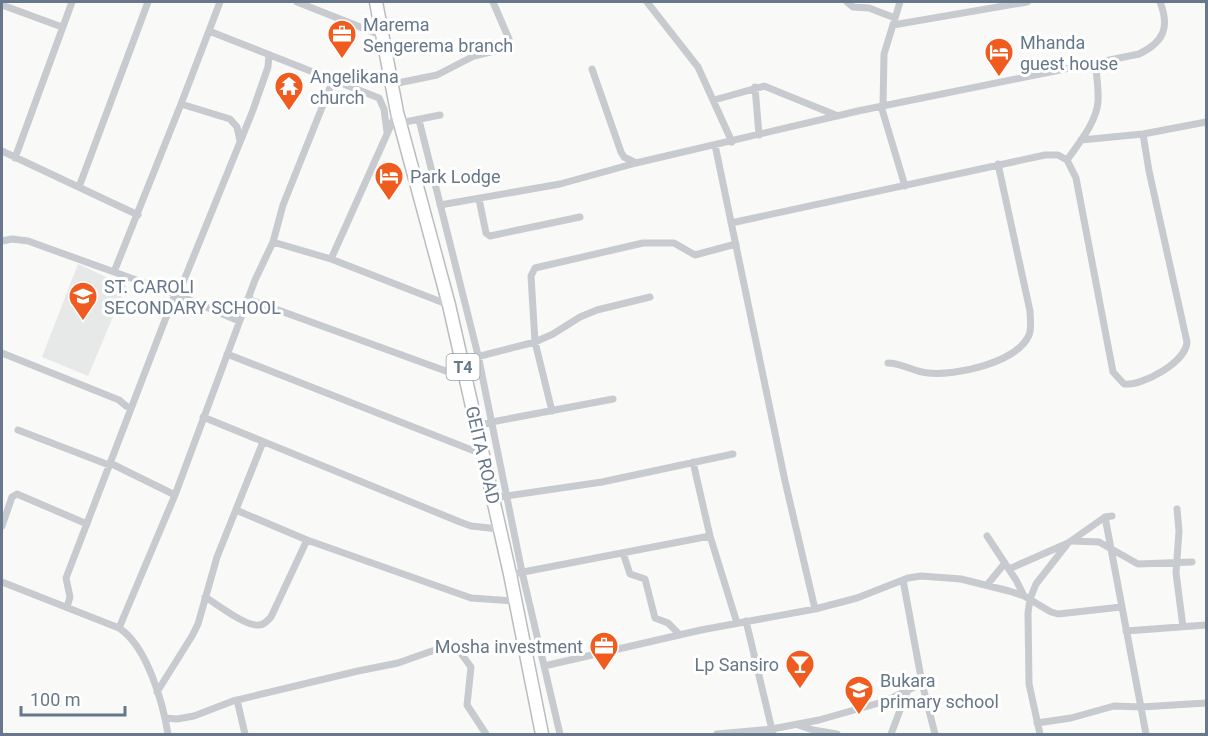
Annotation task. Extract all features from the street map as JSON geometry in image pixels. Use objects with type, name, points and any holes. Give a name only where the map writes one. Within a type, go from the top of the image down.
[{"type":"highway","name":"GEITA ROAD","points":[[376,2],[399,118],[449,305],[499,529],[516,573],[515,601],[542,735]]},
{"type":"street","points":[[15,158],[72,2]]},
{"type":"street","points":[[80,187],[148,2]]},
{"type":"street","points":[[114,272],[220,2]]},
{"type":"street","points":[[297,2],[383,36]]},
{"type":"street","points":[[393,84],[437,75],[474,56],[503,49],[508,45],[509,39],[493,2]]},
{"type":"street","points":[[647,2],[699,67],[732,142]]},
{"type":"street","points":[[847,2],[857,8],[869,8],[894,22],[1008,3],[1027,2]]},
{"type":"street","points":[[900,2],[884,54],[882,106],[905,186]]},
{"type":"street","points":[[440,205],[560,184],[636,163],[882,106],[1138,54],[1156,43],[1164,29],[1166,16],[1160,2]]},
{"type":"street","points":[[2,5],[62,27]]},
{"type":"street","points":[[209,31],[380,99],[384,109],[387,132]]},
{"type":"street","points":[[67,607],[70,597],[66,578],[177,295],[240,144],[268,67],[268,55]]},
{"type":"street","points":[[1067,160],[1092,122],[1098,101],[1096,64]]},
{"type":"street","points":[[592,69],[621,153],[636,163]]},
{"type":"street","points":[[119,628],[175,495],[239,321],[273,242],[283,205],[333,80]]},
{"type":"street","points":[[714,100],[764,86],[838,116]]},
{"type":"street","points":[[755,87],[759,135]]},
{"type":"street","points":[[181,104],[230,119],[237,127],[240,144]]},
{"type":"street","points":[[331,259],[387,132],[399,118],[419,120],[440,115]]},
{"type":"street","points":[[419,120],[479,357],[507,495],[516,573],[544,666],[560,735]]},
{"type":"street","points":[[1081,140],[1143,134],[1206,122]]},
{"type":"street","points":[[731,223],[998,164],[1045,155],[1058,155],[1067,160],[1076,177],[1113,372],[1124,384],[1140,383],[1152,379],[1180,357],[1186,349],[1187,342],[1143,134]]},
{"type":"street","points":[[715,145],[785,481],[815,609]]},
{"type":"street","points":[[2,151],[138,215]]},
{"type":"street","points":[[888,363],[896,363],[925,373],[958,372],[995,361],[1013,352],[1029,335],[1030,311],[998,164]]},
{"type":"street","points":[[479,199],[486,233],[490,236],[580,217]]},
{"type":"street","points":[[2,241],[12,239],[28,241],[177,295],[239,321]]},
{"type":"street","points":[[273,242],[331,259],[449,305]]},
{"type":"street","points":[[552,411],[535,342],[531,276],[535,268],[640,243],[674,243],[694,255],[736,244]]},
{"type":"street","points":[[120,258],[130,278]]},
{"type":"street","points":[[461,361],[535,342],[597,310],[650,297]]},
{"type":"street","points":[[248,299],[465,378]]},
{"type":"street","points":[[2,353],[119,400],[126,406]]},
{"type":"street","points":[[227,354],[482,454]]},
{"type":"street","points":[[476,425],[613,399]]},
{"type":"street","points":[[203,417],[460,522],[471,526],[499,529]]},
{"type":"street","points":[[18,430],[110,464],[175,495]]},
{"type":"street","points":[[157,692],[198,624],[216,557],[263,442]]},
{"type":"street","points":[[492,498],[602,482],[733,454]]},
{"type":"street","points":[[693,462],[710,536],[737,623]]},
{"type":"street","points":[[2,526],[10,500],[13,495],[17,494],[87,524]]},
{"type":"street","points":[[1177,509],[1179,531],[1176,573],[1183,627]]},
{"type":"street","points":[[236,510],[307,540],[475,599],[515,601]]},
{"type":"street","points":[[987,585],[1007,566],[1070,542],[1109,517],[1110,549],[1146,735]]},
{"type":"street","points":[[516,573],[710,536]]},
{"type":"street","points":[[987,536],[1027,597],[1029,684],[1040,735]]},
{"type":"street","points":[[205,597],[247,623],[259,625],[265,623],[271,617],[307,540]]},
{"type":"street","points":[[1070,542],[1099,542],[1138,564],[1192,562]]},
{"type":"street","points":[[1027,597],[1070,542]]},
{"type":"street","points":[[623,553],[630,574],[645,579],[655,618],[668,623],[680,635]]},
{"type":"street","points":[[544,666],[746,621],[815,609],[857,598],[903,580],[921,576],[962,579],[987,585],[1027,597],[1041,607],[1058,614],[1121,607]]},
{"type":"street","points":[[903,580],[922,683],[935,735]]},
{"type":"street","points":[[2,582],[119,628],[132,638],[157,692],[166,718],[168,735]]},
{"type":"street","points":[[746,621],[772,732]]},
{"type":"street","points":[[1126,631],[1206,625]]},
{"type":"street","points":[[166,718],[194,716],[237,700],[398,663],[449,645],[457,648],[471,667],[467,705],[486,735]]},
{"type":"street","points":[[717,735],[772,732],[906,695],[922,683]]},
{"type":"street","points":[[906,695],[927,704]]},
{"type":"street","points":[[891,735],[906,695]]},
{"type":"street","points":[[237,700],[245,735]]},
{"type":"street","points":[[1037,723],[1071,718],[1114,705],[1141,707],[1206,703]]},
{"type":"street","points":[[810,722],[814,732]]},
{"type":"street","points":[[798,724],[814,732],[837,735]]},
{"type":"shaded area","name":"ST. CAROLI SECONDARY SCHOOL","points":[[78,264],[126,286],[88,376],[42,357]]},
{"type":"place","name":"Marema Sengerema branch","points":[[342,60]]},
{"type":"place","name":"Mhanda guest house","points":[[999,78]]},
{"type":"place","name":"Angelikana church","points":[[289,112]]},
{"type":"place","name":"Park Lodge","points":[[389,202]]},
{"type":"place","name":"ST. CAROLI SECONDARY SCHOOL","points":[[83,322]]},
{"type":"place","name":"Mosha investment","points":[[604,672]]},
{"type":"place","name":"Lp Sansiro","points":[[800,690]]},
{"type":"place","name":"Bukara primary school","points":[[859,716]]}]
